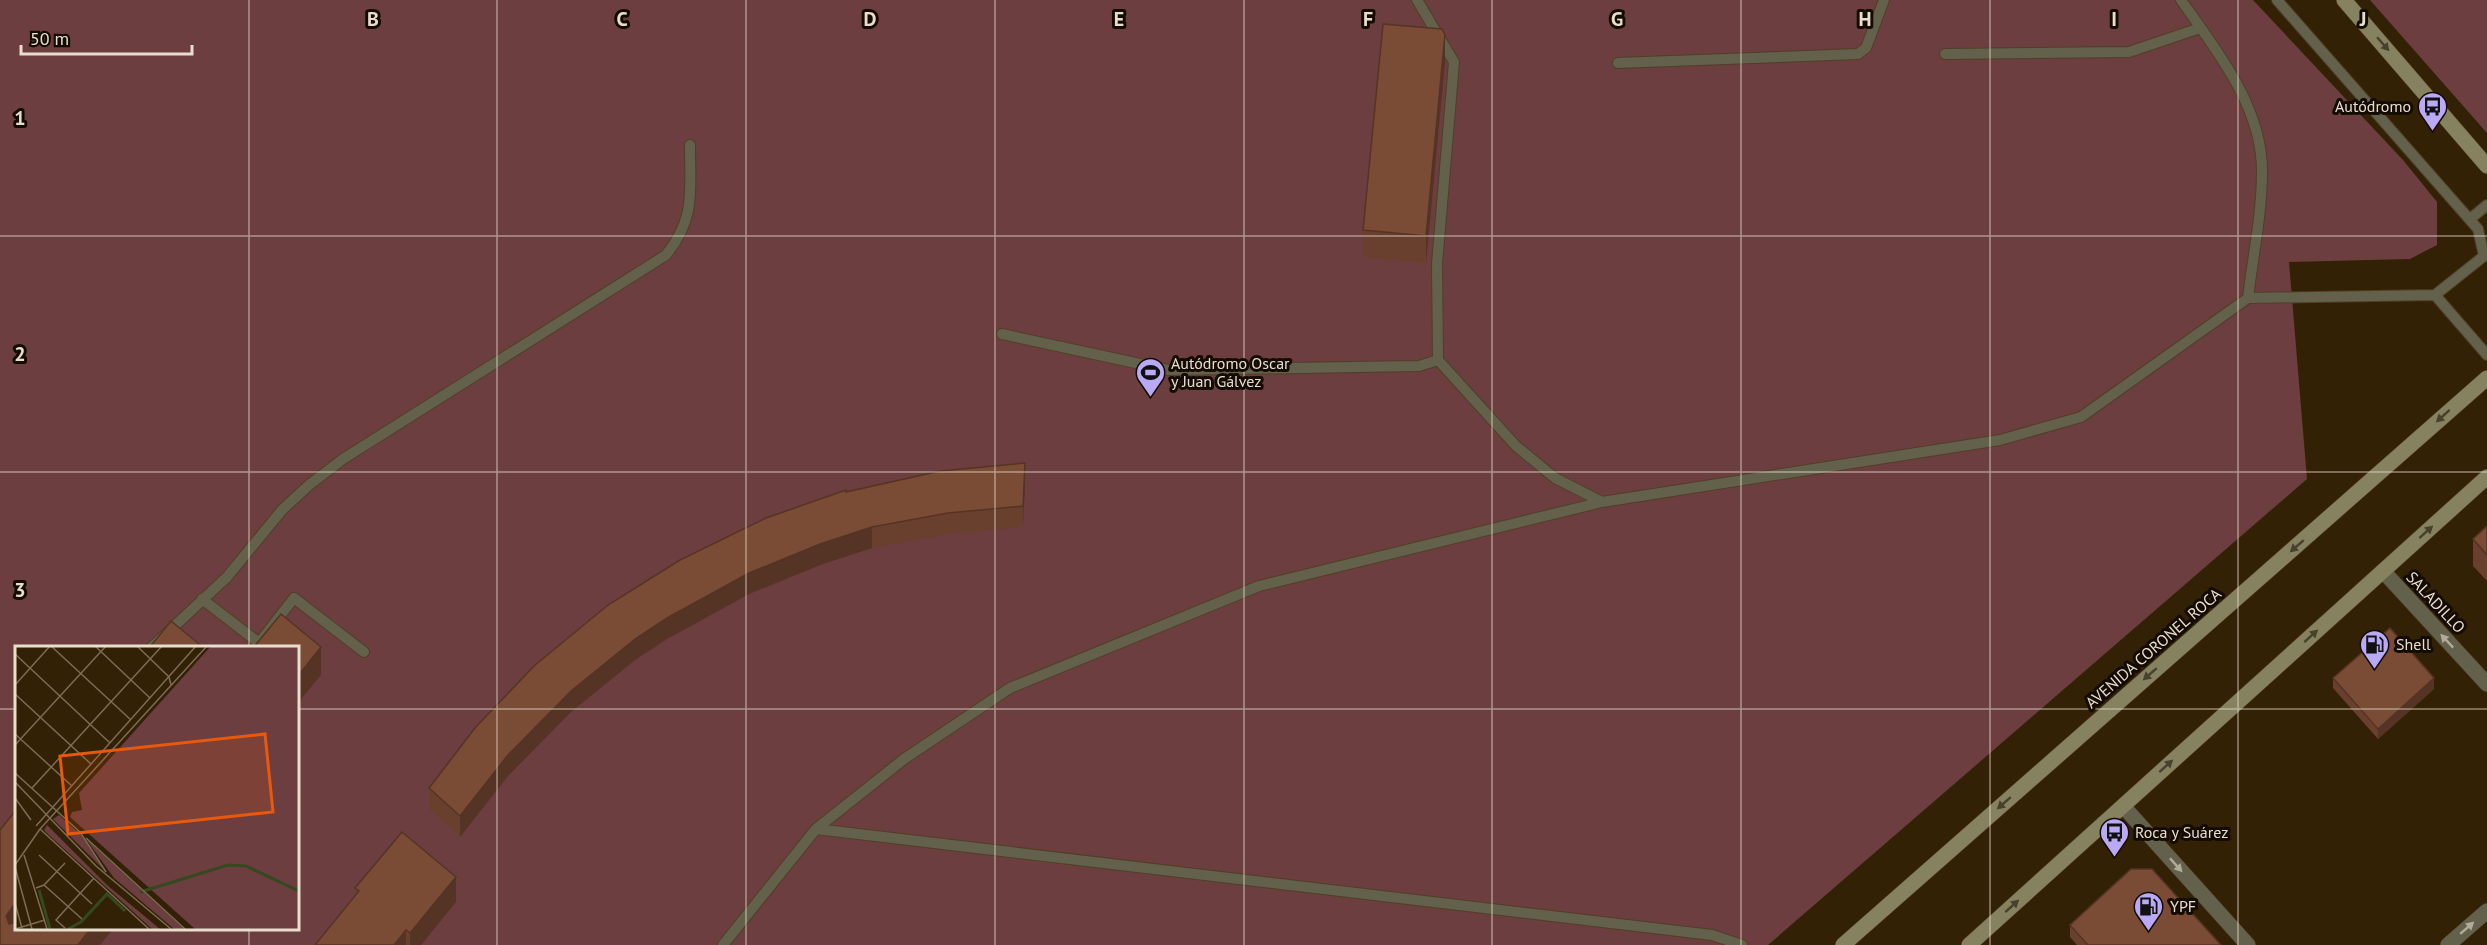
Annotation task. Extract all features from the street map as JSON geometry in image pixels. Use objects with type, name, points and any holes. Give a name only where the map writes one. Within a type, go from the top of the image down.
[{"type":"main road","points":[[2344,0],[2487,166]]},
{"type":"main road","name":"AVENIDA CORONEL ROCA","points":[[1843,945],[2487,378]]},
{"type":"main road","points":[[1969,945],[2487,477]]},
{"type":"street","name":"SALADILLO","points":[[2383,571],[2487,684]]},
{"type":"street","points":[[2123,806],[2248,945]]},
{"type":"street","points":[[2448,945],[2487,911]]},
{"type":"lane","points":[[1416,0],[1454,62],[1437,264],[1438,360],[1516,446],[1555,478],[1602,502]]},
{"type":"lane","points":[[1618,63],[1858,54],[1866,48],[1884,0]]},
{"type":"lane","points":[[2181,0],[2227,66],[2249,110],[2258,140],[2262,170],[2248,298]]},
{"type":"lane","points":[[723,945],[816,829],[904,759],[1010,688],[1259,586],[1602,502],[2000,440],[2081,417],[2248,298],[2435,295],[2484,256],[2478,229],[2277,0]]},
{"type":"lane","points":[[1945,54],[2129,52],[2200,28]]},
{"type":"lane","points":[[153,646],[227,577],[282,510],[309,485],[343,459],[666,255],[680,237],[688,216],[690,145]]},
{"type":"lane","points":[[2470,219],[2487,205]]},
{"type":"lane","points":[[2435,295],[2487,355]]},
{"type":"lane","points":[[1002,334],[1168,370],[1419,366],[1438,360]]},
{"type":"lane","points":[[202,600],[257,645],[294,598],[364,652]]},
{"type":"lane","points":[[816,829],[1712,935],[1742,945]]},
{"type":"shaded area","name":"Autódromo Oscar y Juan Gálvez","points":[[0,0],[2253,0],[2403,160],[2437,202],[2437,245],[2410,259],[2289,262],[2307,479],[1768,945],[0,945]]},
{"type":"shaded area","points":[[2370,0],[2487,0],[2487,133]]},
{"type":"building","points":[[1383,24],[1442,29],[1445,34],[1426,236],[1363,230]]},
{"type":"building","points":[[1025,463],[1023,506],[948,513],[872,527],[820,544],[749,573],[667,618],[635,639],[571,691],[508,755],[460,816],[429,788],[475,728],[534,666],[608,605],[680,560],[766,518],[846,490],[846,492],[940,471]]},
{"type":"building","points":[[2487,526],[2487,555],[2473,539]]},
{"type":"building","points":[[281,614],[321,647],[298,676],[298,646],[255,646]]},
{"type":"building","points":[[171,621],[202,646],[151,646]]},
{"type":"building","points":[[2390,628],[2434,678],[2378,729],[2333,678]]},
{"type":"building","points":[[15,811],[15,903],[6,916],[9,924],[15,923],[15,930],[89,930],[78,945],[0,945],[0,830]]},
{"type":"building","points":[[402,832],[456,877],[410,933],[406,930],[394,945],[315,945],[359,891],[355,888]]},
{"type":"building","points":[[2131,869],[2152,869],[2221,945],[2088,945],[2070,925]]},
{"type":"place","name":"Autódromo","points":[[2432,132]]},
{"type":"place","name":"Autódromo Oscar y Juan Gálvez","points":[[1150,398]]},
{"type":"place","name":"Shell","points":[[2375,670]]},
{"type":"place","name":"Roca y Suárez","points":[[2114,858]]},
{"type":"place","name":"YPF","points":[[2149,932]]}]
